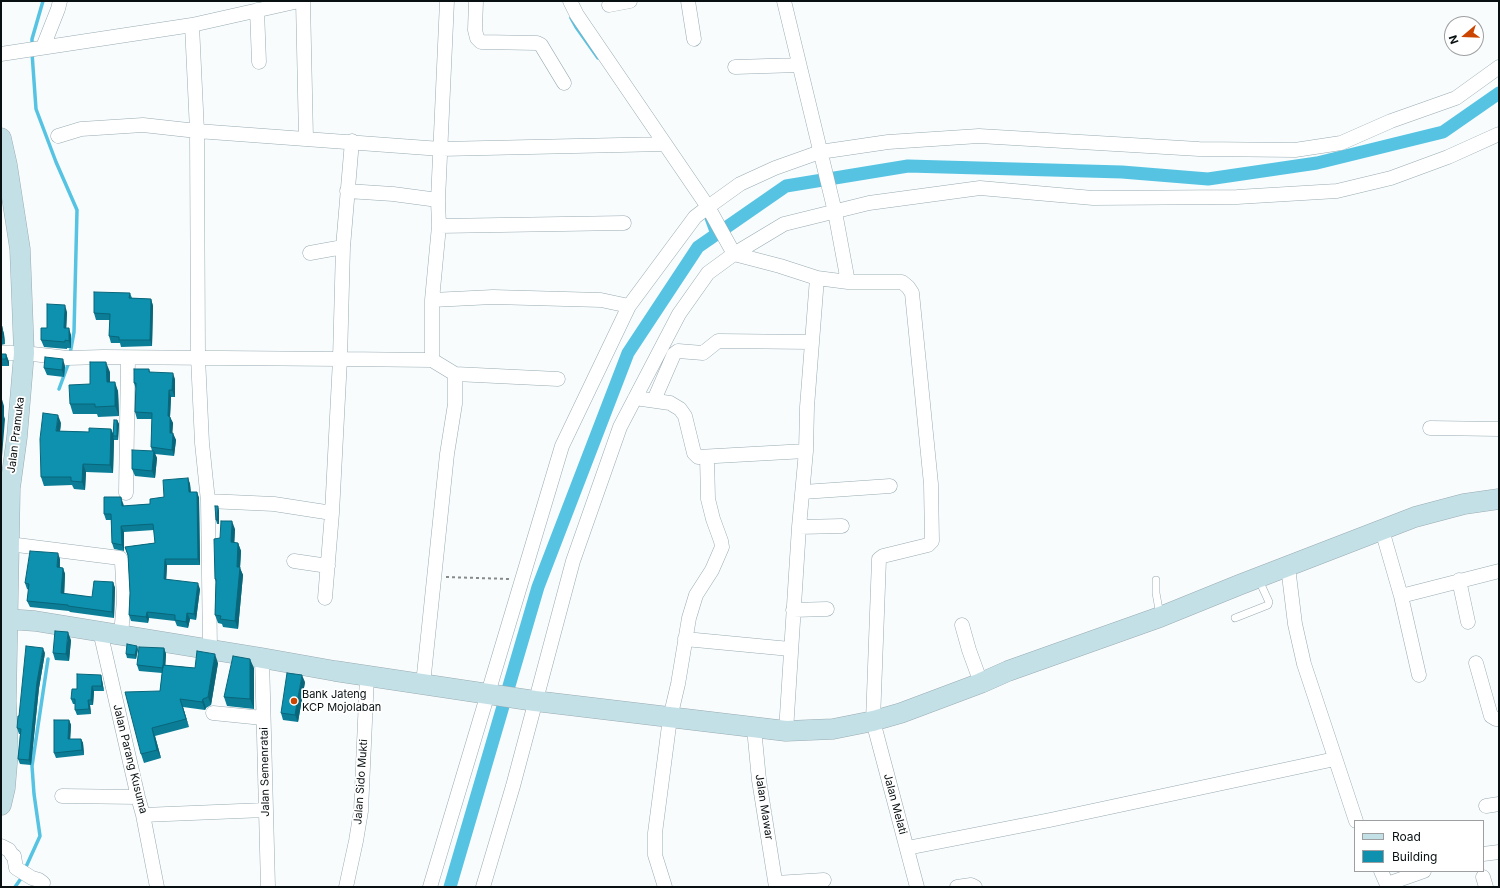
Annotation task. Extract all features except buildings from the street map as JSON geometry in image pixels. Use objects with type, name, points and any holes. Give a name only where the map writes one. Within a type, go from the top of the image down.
[{"type":"main road","name":"Jalan Pramuka","points":[[1,138],[4,166],[20,249],[24,353],[20,404],[5,488],[9,544],[3,701],[8,752],[5,788],[1,805]]},
{"type":"main road","points":[[7,619],[35,621],[100,631],[367,676],[533,701],[786,731],[833,729],[873,721],[901,713],[981,683],[1008,671],[1160,617],[1416,517],[1464,504],[1499,499]]},
{"type":"street","points":[[36,49],[58,9],[60,1]]},
{"type":"street","points":[[1,54],[192,25],[299,1]]},
{"type":"street","points":[[303,1],[306,138]]},
{"type":"street","points":[[432,360],[432,300],[439,226],[438,200],[447,1]]},
{"type":"street","points":[[476,1],[475,30],[481,42],[537,43],[541,45],[564,83]]},
{"type":"street","points":[[570,1],[577,15],[709,209],[734,253],[817,278],[848,282],[833,207],[784,1]]},
{"type":"street","points":[[609,5],[630,1]]},
{"type":"street","points":[[688,1],[694,39]]},
{"type":"street","points":[[257,10],[259,62]]},
{"type":"street","points":[[192,25],[197,131],[198,357],[202,443],[208,501],[210,649]]},
{"type":"street","points":[[735,67],[799,65]]},
{"type":"street","points":[[430,887],[493,695],[529,554],[562,446],[629,306],[695,217],[709,209],[740,184],[775,168],[821,155],[888,142],[979,136],[1199,149],[1295,150],[1341,142],[1391,121],[1456,98],[1499,67]]},
{"type":"street","points":[[58,136],[81,129],[143,125],[197,131],[441,148],[665,144]]},
{"type":"street","points":[[483,887],[513,786],[533,701],[573,561],[620,427],[679,314],[708,273],[734,253],[784,224],[833,207],[980,188],[1093,198],[1237,197],[1337,191],[1391,178],[1448,157],[1499,134]]},
{"type":"street","points":[[325,598],[332,513],[340,359],[343,248],[352,142]]},
{"type":"street","points":[[347,191],[393,194],[438,200]]},
{"type":"street","points":[[439,226],[624,223]]},
{"type":"street","points":[[310,253],[343,248]]},
{"type":"street","points":[[786,731],[790,649],[806,451],[807,407],[817,278]]},
{"type":"street","name":"Jalan Melati","points":[[848,282],[902,282],[908,286],[912,292],[931,484],[932,541],[930,544],[883,556],[880,559],[873,721],[917,887]]},
{"type":"street","points":[[432,300],[494,297],[601,300],[629,306]]},
{"type":"street","points":[[654,400],[674,354],[678,351],[703,353],[718,341],[812,342]]},
{"type":"street","points":[[1,353],[24,353],[66,358],[198,357],[432,360],[455,374],[558,379]]},
{"type":"street","points":[[126,493],[128,358]]},
{"type":"street","points":[[423,684],[447,454],[455,404],[455,374]]},
{"type":"street","points":[[635,398],[670,403],[680,409],[685,416],[694,453],[698,457],[806,451]]},
{"type":"street","points":[[1430,428],[1499,429]]},
{"type":"street","points":[[665,887],[655,855],[655,833],[670,718],[678,684],[689,618],[696,595],[712,570],[722,547],[708,499],[707,457]]},
{"type":"street","points":[[803,492],[890,486]]},
{"type":"street","points":[[208,501],[274,504],[332,513]]},
{"type":"street","points":[[799,527],[842,526]]},
{"type":"street","points":[[1382,530],[1401,596],[1419,675]]},
{"type":"street","points":[[9,544],[119,557],[122,562],[124,587],[121,635]]},
{"type":"street","points":[[294,561],[328,566]]},
{"type":"street","points":[[1288,567],[1295,624],[1304,664],[1356,820]]},
{"type":"street","points":[[1401,596],[1499,571]]},
{"type":"street","points":[[1459,580],[1468,622]]},
{"type":"street","points":[[793,610],[827,609]]},
{"type":"street","points":[[962,625],[981,683]]},
{"type":"street","name":"Jalan Parang Kusuma","points":[[100,631],[143,815],[157,887]]},
{"type":"street","points":[[685,639],[790,649]]},
{"type":"street","name":"Jalan Semenratai","points":[[262,658],[268,887]]},
{"type":"street","points":[[1476,663],[1491,716],[1499,719]]},
{"type":"street","name":"Jalan Sido Mukti","points":[[346,887],[361,811],[367,676]]},
{"type":"street","points":[[213,713],[263,718]]},
{"type":"street","name":"Jalan Mawar","points":[[754,728],[759,780],[776,885]]},
{"type":"street","points":[[907,848],[1058,819],[1335,759]]},
{"type":"street","points":[[62,796],[138,797]]},
{"type":"street","points":[[143,815],[265,810]]},
{"type":"street","points":[[1,846],[9,850],[14,856],[16,868],[37,883]]},
{"type":"street","points":[[1484,854],[1499,852]]},
{"type":"street","points":[[1382,872],[1388,885],[1421,872]]},
{"type":"street","points":[[776,885],[824,880]]},
{"type":"street","points":[[957,887],[970,885],[975,887]]},
{"type":"lane","points":[[1235,618],[1268,605],[1269,602],[1258,578]]},
{"type":"lane","points":[[1156,580],[1156,594],[1160,617]]},
{"type":"path","points":[[434,577],[523,579]]},
{"type":"waterway","points":[[32,46],[32,39],[43,1]]},
{"type":"waterway","points":[[571,18],[598,58]]},
{"type":"waterway","points":[[32,53],[36,109],[56,162],[77,210],[74,332],[70,354]]},
{"type":"waterway","points":[[450,887],[538,587],[628,353],[698,247],[786,186],[908,166],[1122,172],[1208,179],[1317,163],[1443,132],[1499,93]]},
{"type":"waterway","points":[[706,218],[713,237]]},
{"type":"waterway","points":[[59,389],[69,362]]},
{"type":"waterway","points":[[25,869],[40,836],[32,766],[48,659]]},
{"type":"waterway","points":[[15,887],[22,877]]},
{"type":"place","name":"Bank Jateng KCP Mojolaban","points":[[294,701]]}]
